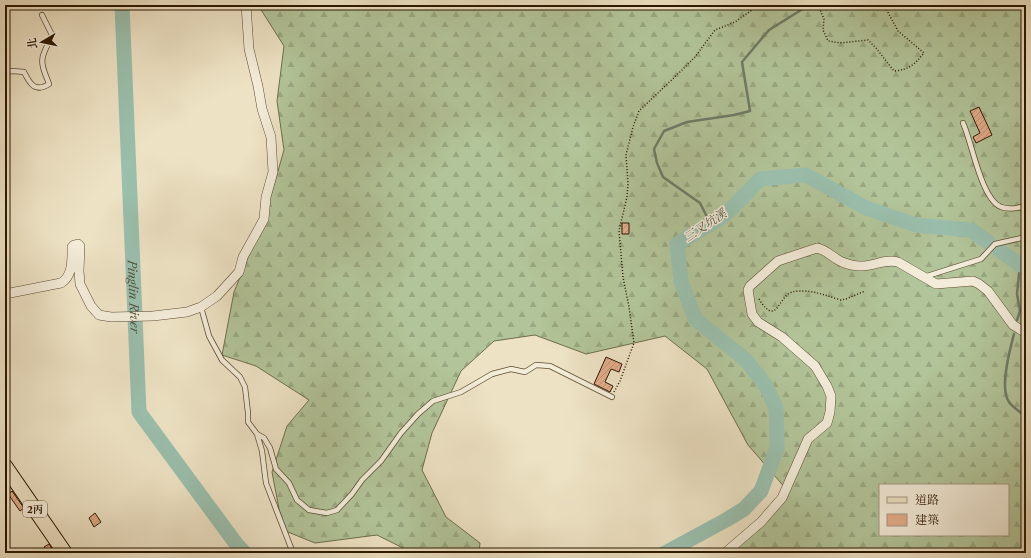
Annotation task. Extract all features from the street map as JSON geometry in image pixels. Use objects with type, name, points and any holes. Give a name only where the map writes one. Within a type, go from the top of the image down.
[{"type":"main road","name":"2丙","points":[[5,466],[65,553]]},
{"type":"street","points":[[5,294],[61,283],[66,280],[69,276],[71,265],[72,247],[78,244],[80,246],[80,284],[91,306],[99,316],[153,316],[187,312],[201,307],[218,296],[239,272],[243,257],[264,219],[266,197],[273,172],[271,137],[262,109],[249,49],[246,5]]},
{"type":"street","points":[[725,553],[761,522],[782,498],[808,439],[827,423],[830,412],[831,396],[815,366],[782,337],[758,322],[752,314],[748,290],[750,286],[778,261],[817,248],[822,249],[842,262],[854,265],[862,266],[892,260],[936,284],[973,281],[988,291],[1013,325],[1026,334]]},
{"type":"lane","points":[[5,72],[13,70],[24,72],[28,82],[36,88],[43,88],[49,84],[42,64],[43,54],[52,35],[42,15]]},
{"type":"lane","points":[[963,123],[968,132],[979,171],[989,195],[1001,206],[1016,209],[1026,206]]},
{"type":"lane","points":[[924,277],[981,260],[995,244],[1026,237]]},
{"type":"lane","points":[[201,307],[209,336],[222,360],[240,377],[245,387],[248,422],[257,434],[262,451],[266,483],[294,553]]},
{"type":"lane","points":[[257,434],[264,438],[270,448],[276,469],[289,483],[297,500],[309,510],[327,513],[337,510],[352,494],[362,480],[381,461],[401,432],[433,401],[461,392],[492,374],[512,369],[525,372],[536,365],[550,366],[612,397]]},
{"type":"path","points":[[185,5],[204,8],[224,5]]},
{"type":"path","points":[[612,397],[620,381],[634,343],[623,277],[619,231],[627,197],[626,155],[633,126],[639,111],[695,57],[715,30],[735,22],[759,5]]},
{"type":"path","points":[[818,5],[824,19],[823,30],[828,41],[840,42],[868,40],[894,71],[903,71],[915,64],[924,53],[898,31],[884,5]]},
{"type":"path","points":[[750,286],[768,311],[771,311],[779,306],[792,292],[811,291],[841,300],[865,291]]},
{"type":"green space","points":[[258,5],[1026,5],[1026,553],[733,553],[787,490],[748,445],[707,369],[665,336],[586,354],[535,335],[494,341],[461,371],[432,433],[422,470],[446,517],[480,543],[479,553],[413,553],[377,535],[315,543],[283,530],[272,472],[287,426],[309,400],[256,366],[222,355],[234,292],[266,213],[284,150],[277,101],[284,46]]},
{"type":"building","points":[[979,107],[992,135],[976,143],[973,137],[980,133],[970,111]]},
{"type":"building","points":[[622,223],[629,223],[629,234],[622,234]]},
{"type":"building","points":[[606,357],[622,364],[619,372],[611,369],[605,382],[613,386],[610,392],[594,384]]},
{"type":"building","points":[[12,491],[24,508],[20,511],[8,494]]},
{"type":"building","points":[[95,513],[101,522],[94,527],[89,518]]},
{"type":"building","points":[[49,544],[55,553],[47,553],[44,547]]},
{"type":"waterway","name":"Pinglin River","points":[[122,5],[139,412],[237,545],[245,553]]},
{"type":"waterway","points":[[710,223],[700,203],[663,177],[657,163],[654,149],[664,131],[687,122],[750,111],[742,62],[769,30],[809,5]]},
{"type":"waterway","name":"三叉坑溪","points":[[665,553],[744,509],[761,491],[777,448],[776,408],[766,386],[746,360],[695,319],[681,281],[677,244],[725,215],[760,179],[806,175],[866,208],[916,225],[971,230],[988,242]]},
{"type":"waterway","name":"三叉坑溪","points":[[999,250],[1020,265]]},
{"type":"waterway","points":[[1017,320],[1020,311],[1017,294],[1020,265],[1026,263]]},
{"type":"waterway","points":[[1014,334],[1006,369],[1006,396],[1009,402],[1026,417]]}]
